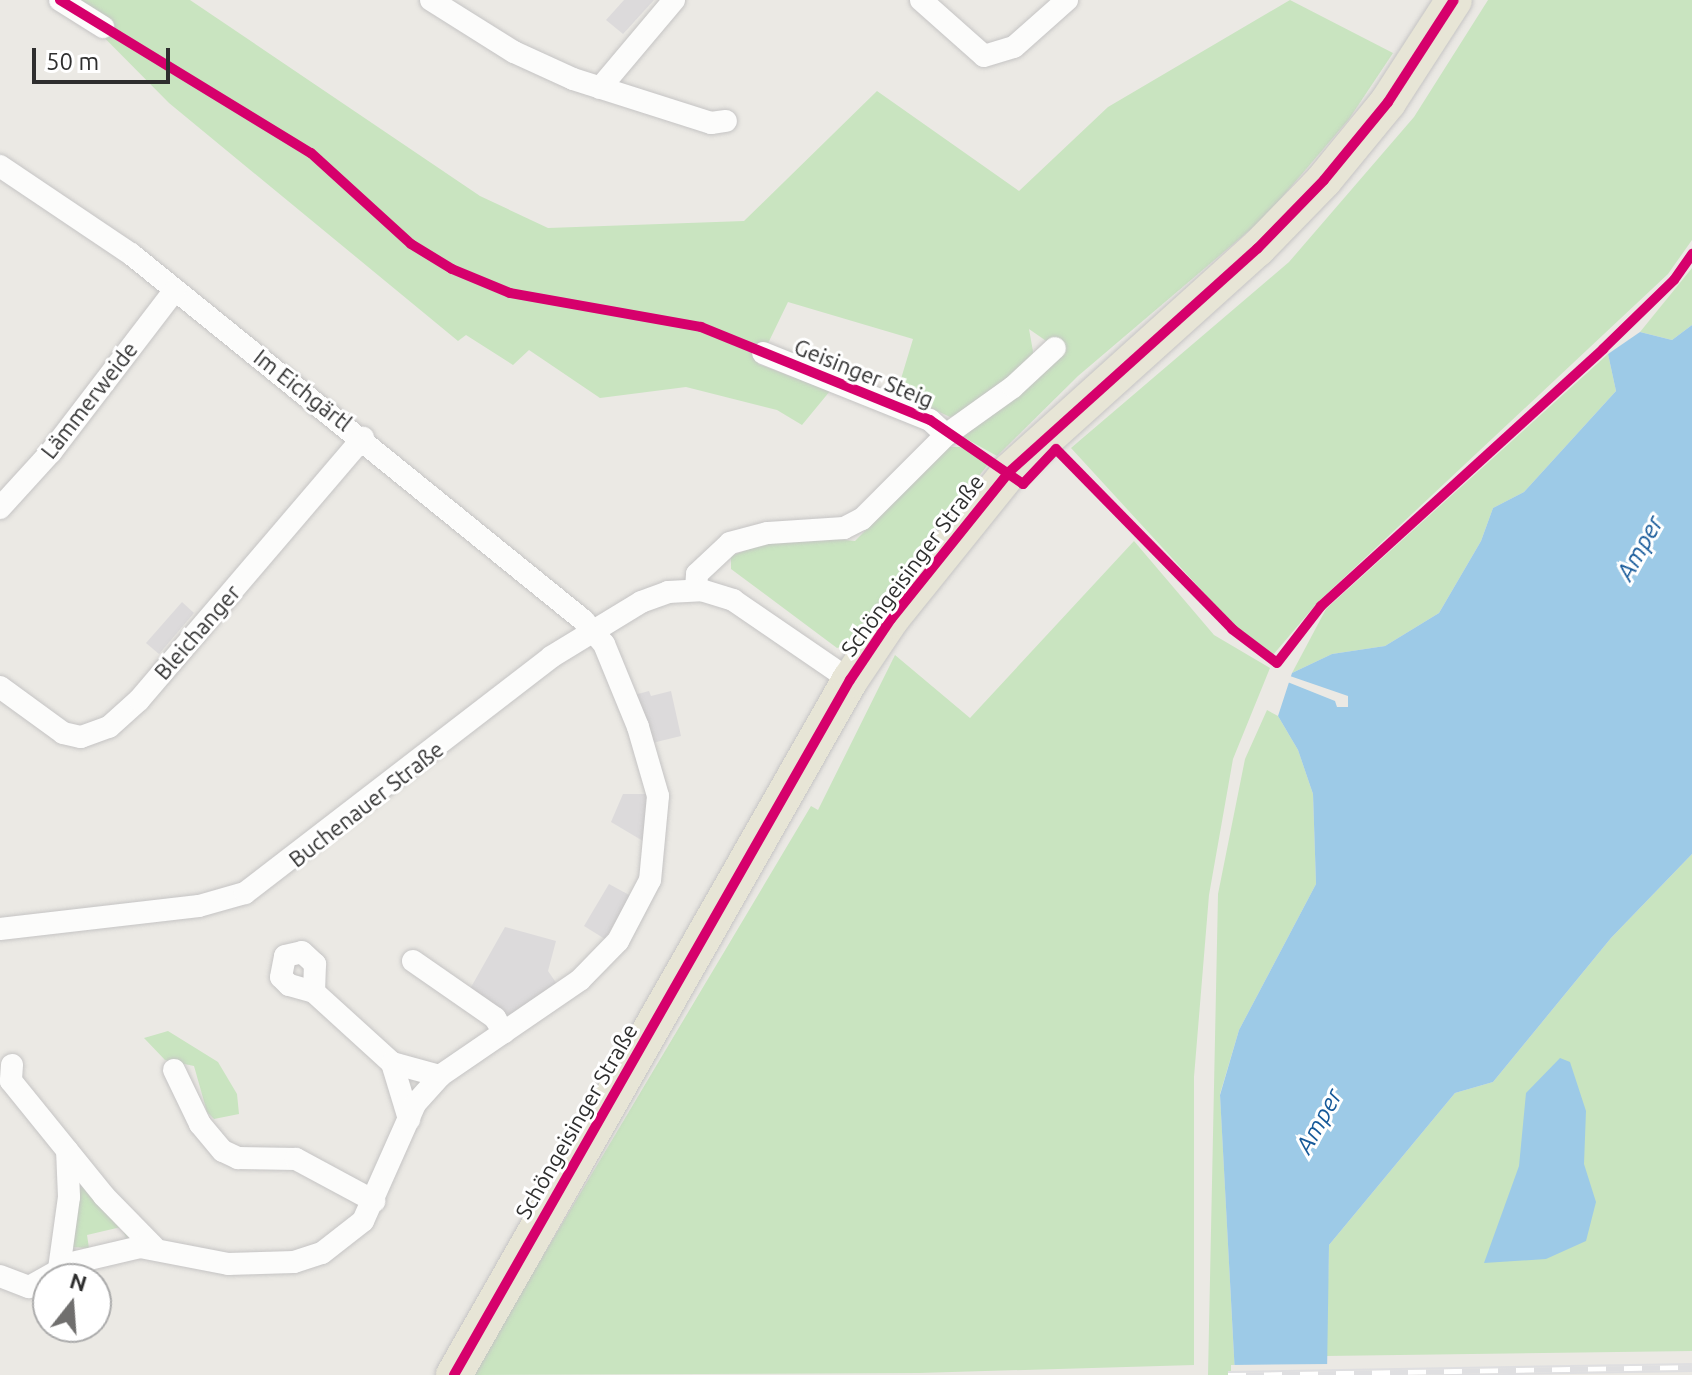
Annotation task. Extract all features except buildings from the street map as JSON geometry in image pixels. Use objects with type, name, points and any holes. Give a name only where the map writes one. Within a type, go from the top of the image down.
[{"type":"main road","name":"Schöngeisinger Straße","points":[[454,1375],[850,680],[960,527],[1009,472],[1257,249],[1332,171],[1388,102],[1454,0]]},
{"type":"street","points":[[60,0],[103,27]]},
{"type":"street","points":[[431,0],[514,52],[600,88],[711,123],[726,121]]},
{"type":"street","points":[[600,88],[674,0]]},
{"type":"street","points":[[921,0],[984,56],[1014,47],[1067,0]]},
{"type":"street","name":"Im Eichgärtl","points":[[0,166],[110,239],[363,438],[593,630]]},
{"type":"street","name":"Lämmerweide","points":[[0,508],[51,452],[175,290]]},
{"type":"street","points":[[696,589],[697,574],[730,543],[768,533],[844,528],[862,519],[946,435],[1013,387],[1055,348]]},
{"type":"street","name":"Geisinger Steig","points":[[763,353],[930,420],[946,435]]},
{"type":"street","name":"Bleichanger","points":[[0,687],[63,733],[81,737],[109,727],[139,700],[363,438]]},
{"type":"street","name":"Buchenauer Straße","points":[[0,929],[199,906],[245,893],[593,630],[652,597],[696,589],[733,600],[850,680]]},
{"type":"street","points":[[76,1263],[106,1252],[154,1247],[228,1264],[294,1262],[322,1253],[350,1235],[374,1201],[409,1119],[440,1076],[603,960],[632,921],[650,880],[659,819],[654,777],[604,644],[593,630]]},
{"type":"street","points":[[413,961],[495,1018],[504,1033]]},
{"type":"street","points":[[314,992],[392,1063],[440,1076]]},
{"type":"street","points":[[392,1063],[409,1119]]},
{"type":"street","points":[[12,1065],[11,1081],[67,1150],[154,1247]]},
{"type":"street","points":[[174,1070],[200,1124],[223,1151],[238,1158],[296,1159],[374,1201]]},
{"type":"street","points":[[60,1263],[69,1197],[67,1150]]},
{"type":"street","points":[[0,1276],[29,1287],[32,1285]]},
{"type":"shaded area","points":[[624,0],[654,0],[623,34],[606,20]]},
{"type":"shaded area","points":[[182,602],[194,613],[159,654],[146,643]]},
{"type":"shaded area","points":[[649,691],[651,696],[671,691],[681,736],[652,743],[634,695]]},
{"type":"shaded area","points":[[623,794],[650,794],[648,844],[611,822]]},
{"type":"shaded area","points":[[609,884],[631,896],[605,939],[584,926]]},
{"type":"shaded area","points":[[505,927],[556,941],[548,971],[557,984],[510,1016],[470,989]]},
{"type":"green space","points":[[67,0],[190,0],[480,196],[548,228],[744,221],[877,91],[1019,191],[1108,107],[1290,0],[1393,53],[1349,119],[1265,217],[1078,376],[997,456],[963,437],[1062,352],[1029,329],[1034,357],[965,414],[950,417],[897,392],[913,339],[788,302],[758,364],[830,391],[802,425],[777,410],[686,387],[600,398],[529,350],[513,365],[466,335],[458,341],[169,103]]},
{"type":"green space","points":[[1488,0],[1692,0],[1692,240],[1668,274],[1318,602],[1273,655],[1239,631],[1071,448],[1289,262],[1414,117]]},
{"type":"green space","points":[[1692,268],[1692,325],[1672,340],[1640,332]]},
{"type":"green space","points":[[1608,354],[1616,391],[1524,492],[1493,508],[1481,541],[1439,613],[1385,646],[1332,654],[1292,673],[1326,609]]},
{"type":"green space","points":[[948,447],[960,447],[990,462],[846,645],[837,648],[731,569],[731,556],[767,542],[815,537],[855,541]]},
{"type":"green space","points":[[1134,541],[1214,635],[1270,668],[1233,759],[1209,895],[1194,1077],[1194,1365],[919,1373],[472,1375],[811,806],[818,810],[895,655],[970,718]]},
{"type":"green space","points":[[1267,710],[1278,716],[1298,750],[1313,794],[1316,884],[1239,1030],[1220,1094],[1235,1375],[1208,1375],[1218,894],[1245,759]]},
{"type":"green space","points":[[1692,854],[1692,1351],[1326,1356],[1329,1245],[1455,1093],[1493,1082],[1611,938]]},
{"type":"green space","points":[[168,1031],[218,1062],[237,1094],[239,1114],[214,1119],[207,1112],[194,1066],[165,1060],[144,1038]]},
{"type":"green space","points":[[72,1170],[129,1235],[127,1239],[121,1227],[87,1235],[89,1248],[70,1247]]},
{"type":"water","name":"Amper","points":[[1692,325],[1692,854],[1611,938],[1493,1082],[1455,1093],[1329,1245],[1327,1375],[1235,1375],[1220,1095],[1239,1030],[1316,884],[1313,794],[1298,750],[1278,716],[1292,673],[1332,654],[1385,646],[1439,613],[1481,541],[1493,508],[1524,492],[1616,391],[1608,354],[1640,332],[1672,340]]},
{"type":"water","points":[[1560,1058],[1570,1062],[1586,1111],[1584,1164],[1596,1202],[1586,1241],[1546,1259],[1484,1263],[1519,1166],[1526,1093]]},
{"type":"pier","points":[[1287,675],[1348,696],[1348,707],[1337,707],[1335,701],[1285,681]]},
{"type":"pier","points":[[1331,1364],[1331,1375],[1231,1375],[1231,1365]]},
{"type":"railway","points":[[1228,1375],[1692,1367]]},
{"type":"cycle path","points":[[60,0],[311,153],[411,244],[452,269],[510,293],[701,327],[930,420],[1023,484],[1056,449],[1232,629],[1277,663],[1321,606],[1603,349],[1674,280],[1692,254]]},
{"type":"cycle path","points":[[454,1375],[850,680],[891,619],[1009,472],[1257,249],[1324,180],[1388,102],[1454,0]]}]
